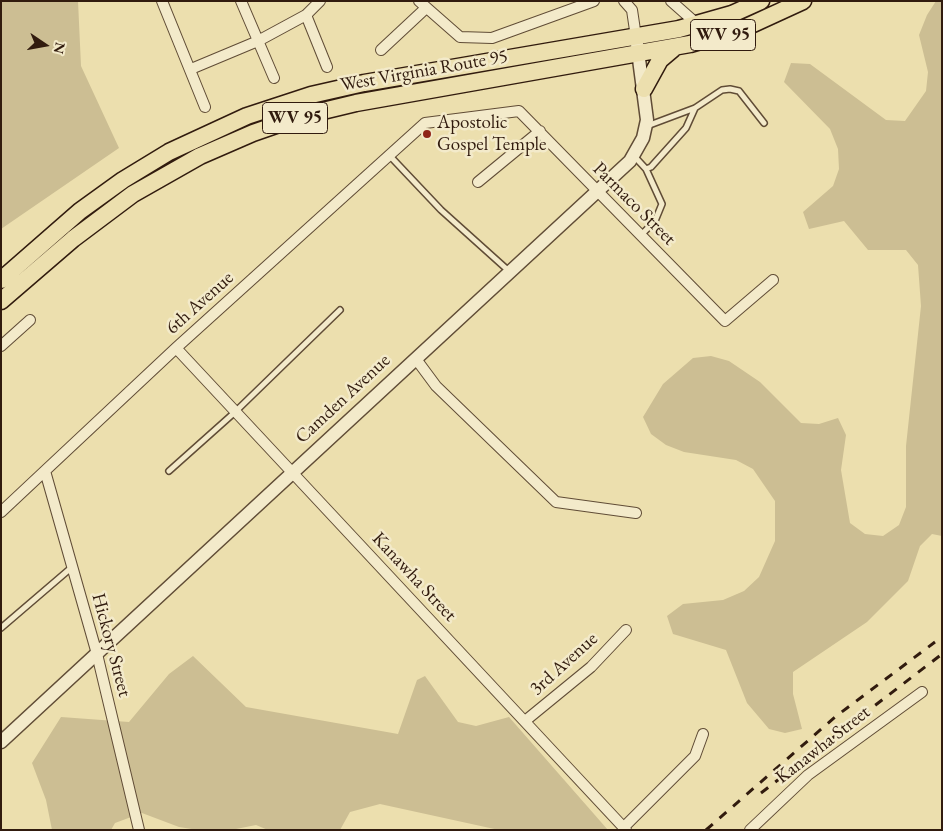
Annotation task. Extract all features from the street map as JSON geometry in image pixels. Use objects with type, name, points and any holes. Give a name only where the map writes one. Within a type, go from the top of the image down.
[{"type":"main road","name":"WV 95","points":[[636,37],[698,24],[761,1]]},
{"type":"main road","name":"WV 95","points":[[639,55],[742,29],[803,1]]},
{"type":"main road","name":"West Virginia Route 95","points":[[1,280],[80,211],[123,180],[169,152],[247,116],[311,95],[354,85],[636,37]]},
{"type":"main road","points":[[644,89],[660,60],[675,47]]},
{"type":"main road","name":"West Virginia Route 95","points":[[1,301],[119,204],[181,166],[253,132],[310,114],[356,103],[639,55]]},
{"type":"street","points":[[162,1],[205,107]]},
{"type":"street","points":[[241,1],[274,78]]},
{"type":"street","points":[[191,69],[217,60],[258,41],[306,15],[320,1]]},
{"type":"street","points":[[381,50],[422,5],[460,37],[492,38],[594,1]]},
{"type":"street","points":[[624,1],[632,10],[636,37]]},
{"type":"street","points":[[671,1],[698,24]]},
{"type":"street","points":[[306,15],[327,67]]},
{"type":"street","name":"Camden Avenue","points":[[1,742],[510,273],[634,156],[643,138],[647,111],[636,37]]},
{"type":"street","name":"Parmaco Street","points":[[425,122],[519,111],[725,321],[773,280]]},
{"type":"street","name":"6th Avenue","points":[[1,512],[176,348],[425,122]]},
{"type":"street","points":[[478,182],[540,131]]},
{"type":"street","points":[[1,346],[30,320]]},
{"type":"street","name":"Kanawha Street","points":[[176,348],[625,828]]},
{"type":"street","points":[[416,359],[436,386],[556,502],[636,513]]},
{"type":"street","name":"Hickory Street","points":[[45,471],[71,568],[97,654],[139,830]]},
{"type":"street","name":"3rd Avenue","points":[[525,722],[590,667],[626,630]]},
{"type":"street","name":"Kanawha Street","points":[[750,830],[808,775],[922,692]]},
{"type":"street","points":[[625,828],[695,756],[703,734]]},
{"type":"lane","points":[[646,126],[695,108],[716,93],[730,89],[739,91],[764,123]]},
{"type":"lane","points":[[646,169],[652,167],[686,128],[695,108]]},
{"type":"lane","points":[[389,155],[441,210],[510,273]]},
{"type":"lane","points":[[634,156],[646,169],[662,204],[655,222],[641,236]]},
{"type":"lane","points":[[169,471],[234,412],[340,310]]},
{"type":"lane","points":[[1,628],[71,568]]},
{"type":"shaded area","points":[[1,1],[78,1],[81,66],[119,148],[1,229]]},
{"type":"shaded area","points":[[936,1],[942,1],[942,536],[932,534],[920,546],[908,581],[867,622],[793,672],[793,694],[802,729],[785,733],[769,729],[747,703],[726,650],[673,634],[667,616],[683,604],[723,600],[744,591],[759,577],[775,541],[775,501],[753,469],[736,460],[684,452],[666,445],[651,434],[643,417],[663,384],[693,358],[711,356],[729,361],[760,382],[801,423],[819,424],[838,418],[846,435],[841,470],[850,523],[865,534],[883,536],[899,525],[906,507],[906,446],[921,306],[918,265],[906,250],[868,250],[844,221],[809,229],[803,212],[833,186],[839,169],[838,149],[830,129],[784,82],[791,63],[810,64],[886,120],[905,121],[926,91],[928,72],[919,35],[927,15]]},
{"type":"shaded area","points":[[193,656],[246,707],[398,734],[417,680],[425,676],[458,722],[476,726],[509,717],[608,830],[499,830],[380,804],[350,812],[340,830],[268,830],[256,825],[231,830],[198,830],[179,827],[142,813],[115,823],[111,830],[52,830],[46,800],[32,763],[61,717],[129,722],[169,674]]},
{"type":"railway","points":[[706,830],[835,717],[935,642]]},
{"type":"railway","points":[[761,793],[942,654]]},
{"type":"place","name":"Apostolic Gospel Temple","points":[[427,134]]}]
